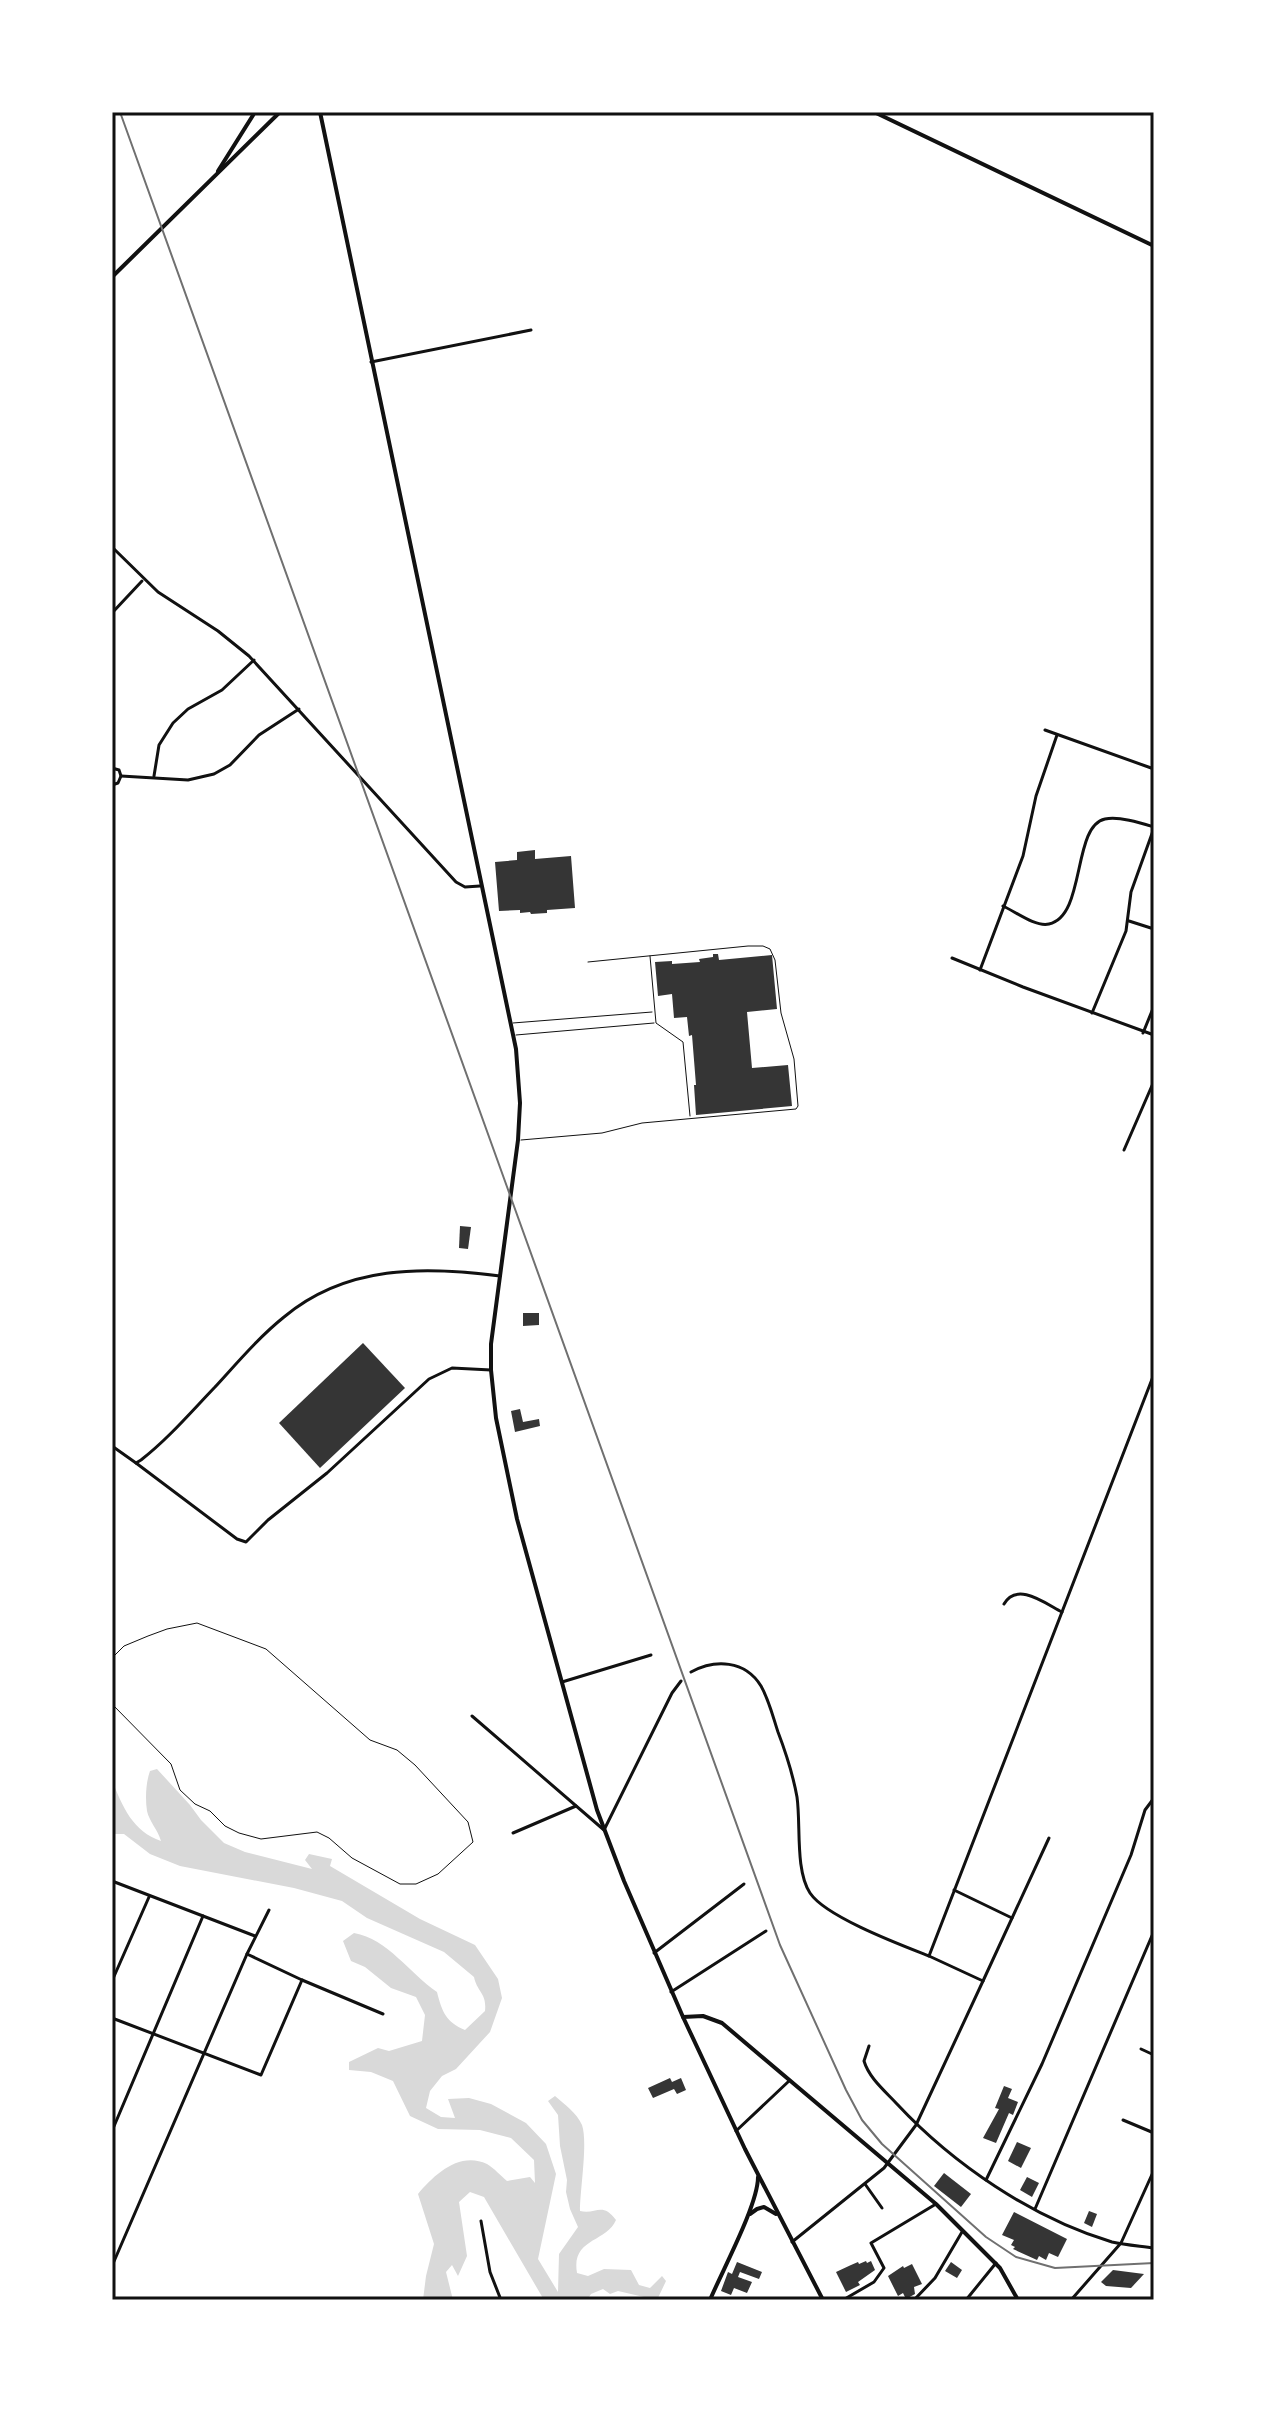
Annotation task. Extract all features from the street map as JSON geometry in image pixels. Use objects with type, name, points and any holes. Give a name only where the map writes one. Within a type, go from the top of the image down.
[{"type":"main road","points":[[212,179],[255,112]]},
{"type":"main road","points":[[112,277],[280,112]]},
{"type":"main road","points":[[320,112],[513,1035],[520,1089],[518,1140],[491,1344],[496,1418],[513,1499],[604,1830],[671,1992],[736,2131],[823,2300]]},
{"type":"main road","points":[[874,112],[1154,246]]},
{"type":"main road","points":[[683,2017],[717,2019],[936,2204],[996,2263],[1018,2300]]},
{"type":"main road","points":[[710,2300],[758,2187],[758,2174]]},
{"type":"main road","points":[[746,2217],[764,2207],[778,2216]]},
{"type":"street","points":[[371,362],[531,330]]},
{"type":"street","points":[[112,547],[168,600],[229,639],[254,660],[456,882],[465,887],[480,886]]},
{"type":"street","points":[[112,613],[143,579]]},
{"type":"street","points":[[154,777],[159,745],[173,723],[188,709],[222,690],[254,660]]},
{"type":"street","points":[[121,776],[188,780],[219,772],[236,760],[259,735],[299,709]]},
{"type":"street","points":[[1045,730],[1154,769]]},
{"type":"street","points":[[980,970],[1023,856],[1036,796],[1057,735]]},
{"type":"street","points":[[112,768],[119,770],[121,776],[118,783],[112,785]]},
{"type":"street","points":[[1003,906],[1035,922],[1054,922],[1068,905],[1084,849],[1095,825],[1105,819],[1113,819],[1154,828],[1131,892],[1129,921],[1092,1014]]},
{"type":"street","points":[[1129,921],[1154,929]]},
{"type":"street","points":[[952,958],[1092,1014],[1154,1035]]},
{"type":"street","points":[[1143,1033],[1154,1006]]},
{"type":"street","points":[[1124,1150],[1154,1081]]},
{"type":"street","points":[[136,1463],[168,1436],[274,1325],[323,1291],[362,1277],[388,1272],[500,1276]]},
{"type":"street","points":[[112,1446],[237,1539],[246,1542],[429,1379],[445,1370],[491,1370]]},
{"type":"street","points":[[929,1956],[1154,1374]]},
{"type":"street","points":[[1004,1604],[1015,1594],[1044,1600],[1062,1612]]},
{"type":"street","points":[[562,1682],[651,1655]]},
{"type":"street","points":[[691,1672],[712,1663],[728,1663],[747,1671],[761,1685],[791,1772],[798,1805],[803,1875],[816,1901],[831,1911],[983,1981]]},
{"type":"street","points":[[472,1716],[604,1830],[672,1693],[681,1681]]},
{"type":"street","points":[[986,2180],[1042,2064],[1125,1871],[1145,1810],[1154,1798]]},
{"type":"street","points":[[513,1833],[576,1806]]},
{"type":"street","points":[[792,2242],[888,2164],[916,2125],[1049,1838]]},
{"type":"street","points":[[112,1881],[255,1936]]},
{"type":"street","points":[[654,1953],[744,1884]]},
{"type":"street","points":[[954,1890],[1012,1918]]},
{"type":"street","points":[[112,1981],[150,1896]]},
{"type":"street","points":[[112,2266],[269,1910]]},
{"type":"street","points":[[112,2131],[203,1916]]},
{"type":"street","points":[[671,1992],[766,1931]]},
{"type":"street","points":[[1035,2209],[1150,1949],[1154,1931]]},
{"type":"street","points":[[247,1954],[383,2014]]},
{"type":"street","points":[[112,2026],[113,2019],[261,2075],[302,1980]]},
{"type":"street","points":[[869,2046],[864,2061],[869,2073],[916,2125],[956,2159],[1035,2209],[1121,2243],[1154,2248]]},
{"type":"street","points":[[1141,2049],[1154,2055]]},
{"type":"street","points":[[736,2131],[789,2081]]},
{"type":"street","points":[[1123,2120],[1154,2133]]},
{"type":"street","points":[[1071,2300],[1121,2243],[1154,2170]]},
{"type":"street","points":[[865,2184],[882,2208]]},
{"type":"street","points":[[843,2300],[880,2276],[884,2268],[871,2243],[936,2204]]},
{"type":"street","points":[[481,2221],[490,2272],[501,2300]]},
{"type":"street","points":[[914,2300],[935,2278],[963,2230]]},
{"type":"street","points":[[966,2300],[996,2263]]},
{"type":"lane","points":[[518,1140],[602,1133],[642,1123],[796,1109],[798,1106],[794,1059],[781,1013],[775,960],[770,949],[763,946],[588,962]]},
{"type":"lane","points":[[650,956],[656,1023]]},
{"type":"lane","points":[[511,1023],[654,1012]]},
{"type":"lane","points":[[513,1035],[656,1023],[683,1042],[691,1119]]},
{"type":"path","points":[[112,1658],[124,1646],[148,1636],[197,1623],[266,1649],[370,1740],[397,1750],[415,1765],[468,1822],[473,1842],[438,1874],[416,1884],[400,1884],[352,1858],[317,1832],[261,1839],[239,1833],[225,1826],[180,1790],[171,1764],[112,1704]]},
{"type":"shaded area","points":[[157,1769],[224,1843],[245,1852],[312,1869],[305,1860],[309,1854],[332,1859],[330,1866],[420,1919],[475,1945],[498,1979],[502,1998],[490,2032],[456,2069],[442,2076],[430,2091],[426,2108],[441,2117],[455,2118],[448,2099],[469,2098],[491,2104],[526,2123],[546,2144],[556,2174],[538,2259],[558,2292],[559,2254],[578,2227],[566,2192],[558,2115],[548,2101],[555,2096],[574,2113],[584,2133],[580,2211],[607,2211],[616,2220],[579,2253],[577,2273],[588,2276],[604,2269],[631,2270],[639,2285],[650,2288],[662,2276],[666,2281],[657,2300],[618,2291],[610,2294],[603,2289],[591,2294],[587,2300],[544,2300],[484,2197],[470,2192],[459,2202],[467,2256],[458,2276],[452,2265],[446,2272],[453,2300],[423,2300],[434,2244],[418,2194],[439,2173],[467,2161],[487,2164],[507,2181],[530,2177],[535,2183],[534,2160],[511,2138],[480,2130],[438,2129],[410,2116],[393,2081],[371,2072],[349,2070],[349,2062],[378,2048],[389,2051],[422,2041],[425,2015],[416,1997],[391,1988],[365,1967],[351,1961],[343,1941],[354,1933],[388,1949],[437,1992],[446,2016],[465,2030],[485,2011],[485,2000],[474,1977],[444,1952],[367,1918],[342,1901],[294,1888],[180,1866],[150,1854],[124,1834],[112,1834],[112,1780],[136,1825],[161,1841],[148,1815],[146,1801],[150,1771]]},
{"type":"building","points":[[535,850],[535,859],[571,856],[575,908],[531,914],[520,913],[520,910],[499,911],[495,862],[517,860],[517,852]]},
{"type":"building","points":[[713,954],[718,954],[719,960],[772,955],[777,1009],[747,1012],[752,1068],[788,1065],[792,1106],[696,1115],[692,1035],[689,1036],[687,1017],[674,1018],[672,994],[658,996],[655,962],[700,962],[699,959],[713,957]]},
{"type":"building","points":[[460,1226],[471,1227],[468,1249],[459,1248]]},
{"type":"building","points":[[523,1313],[539,1313],[539,1325],[523,1326]]},
{"type":"building","points":[[363,1343],[405,1388],[320,1468],[279,1423]]},
{"type":"building","points":[[520,1409],[523,1422],[539,1419],[540,1426],[515,1432],[511,1411]]},
{"type":"building","points":[[670,2078],[672,2082],[681,2078],[686,2090],[677,2094],[674,2089],[653,2098],[648,2088]]},
{"type":"building","points":[[1004,2086],[1012,2089],[1008,2098],[1018,2102],[1013,2115],[1009,2113],[996,2143],[983,2138],[999,2109],[995,2108]]},
{"type":"building","points":[[1017,2142],[1031,2148],[1021,2168],[1008,2161]]},
{"type":"building","points":[[944,2173],[971,2194],[961,2207],[934,2186]]},
{"type":"building","points":[[1027,2177],[1039,2183],[1032,2197],[1020,2190]]},
{"type":"building","points":[[1089,2211],[1097,2214],[1092,2227],[1084,2223]]},
{"type":"building","points":[[1014,2212],[1067,2239],[1058,2257],[1049,2253],[1046,2260],[1039,2256],[1037,2260],[1013,2249],[1015,2247],[1011,2245],[1014,2240],[1002,2235]]},
{"type":"building","points":[[871,2261],[875,2270],[858,2282],[860,2285],[846,2292],[836,2272]]},
{"type":"building","points":[[737,2262],[762,2272],[759,2279],[740,2272],[738,2277],[752,2282],[747,2293],[734,2288],[731,2295],[721,2291],[728,2272],[732,2274]]},
{"type":"building","points":[[951,2262],[962,2270],[957,2278],[945,2271]]},
{"type":"building","points":[[912,2264],[922,2284],[914,2287],[915,2294],[906,2299],[903,2293],[898,2296],[888,2276]]},
{"type":"building","points":[[1113,2270],[1144,2274],[1131,2288],[1106,2286],[1101,2282]]},
{"type":"railway","points":[[120,112],[780,1945],[846,2090],[862,2120],[882,2144],[986,2237],[1016,2257],[1055,2268],[1154,2263]]}]
